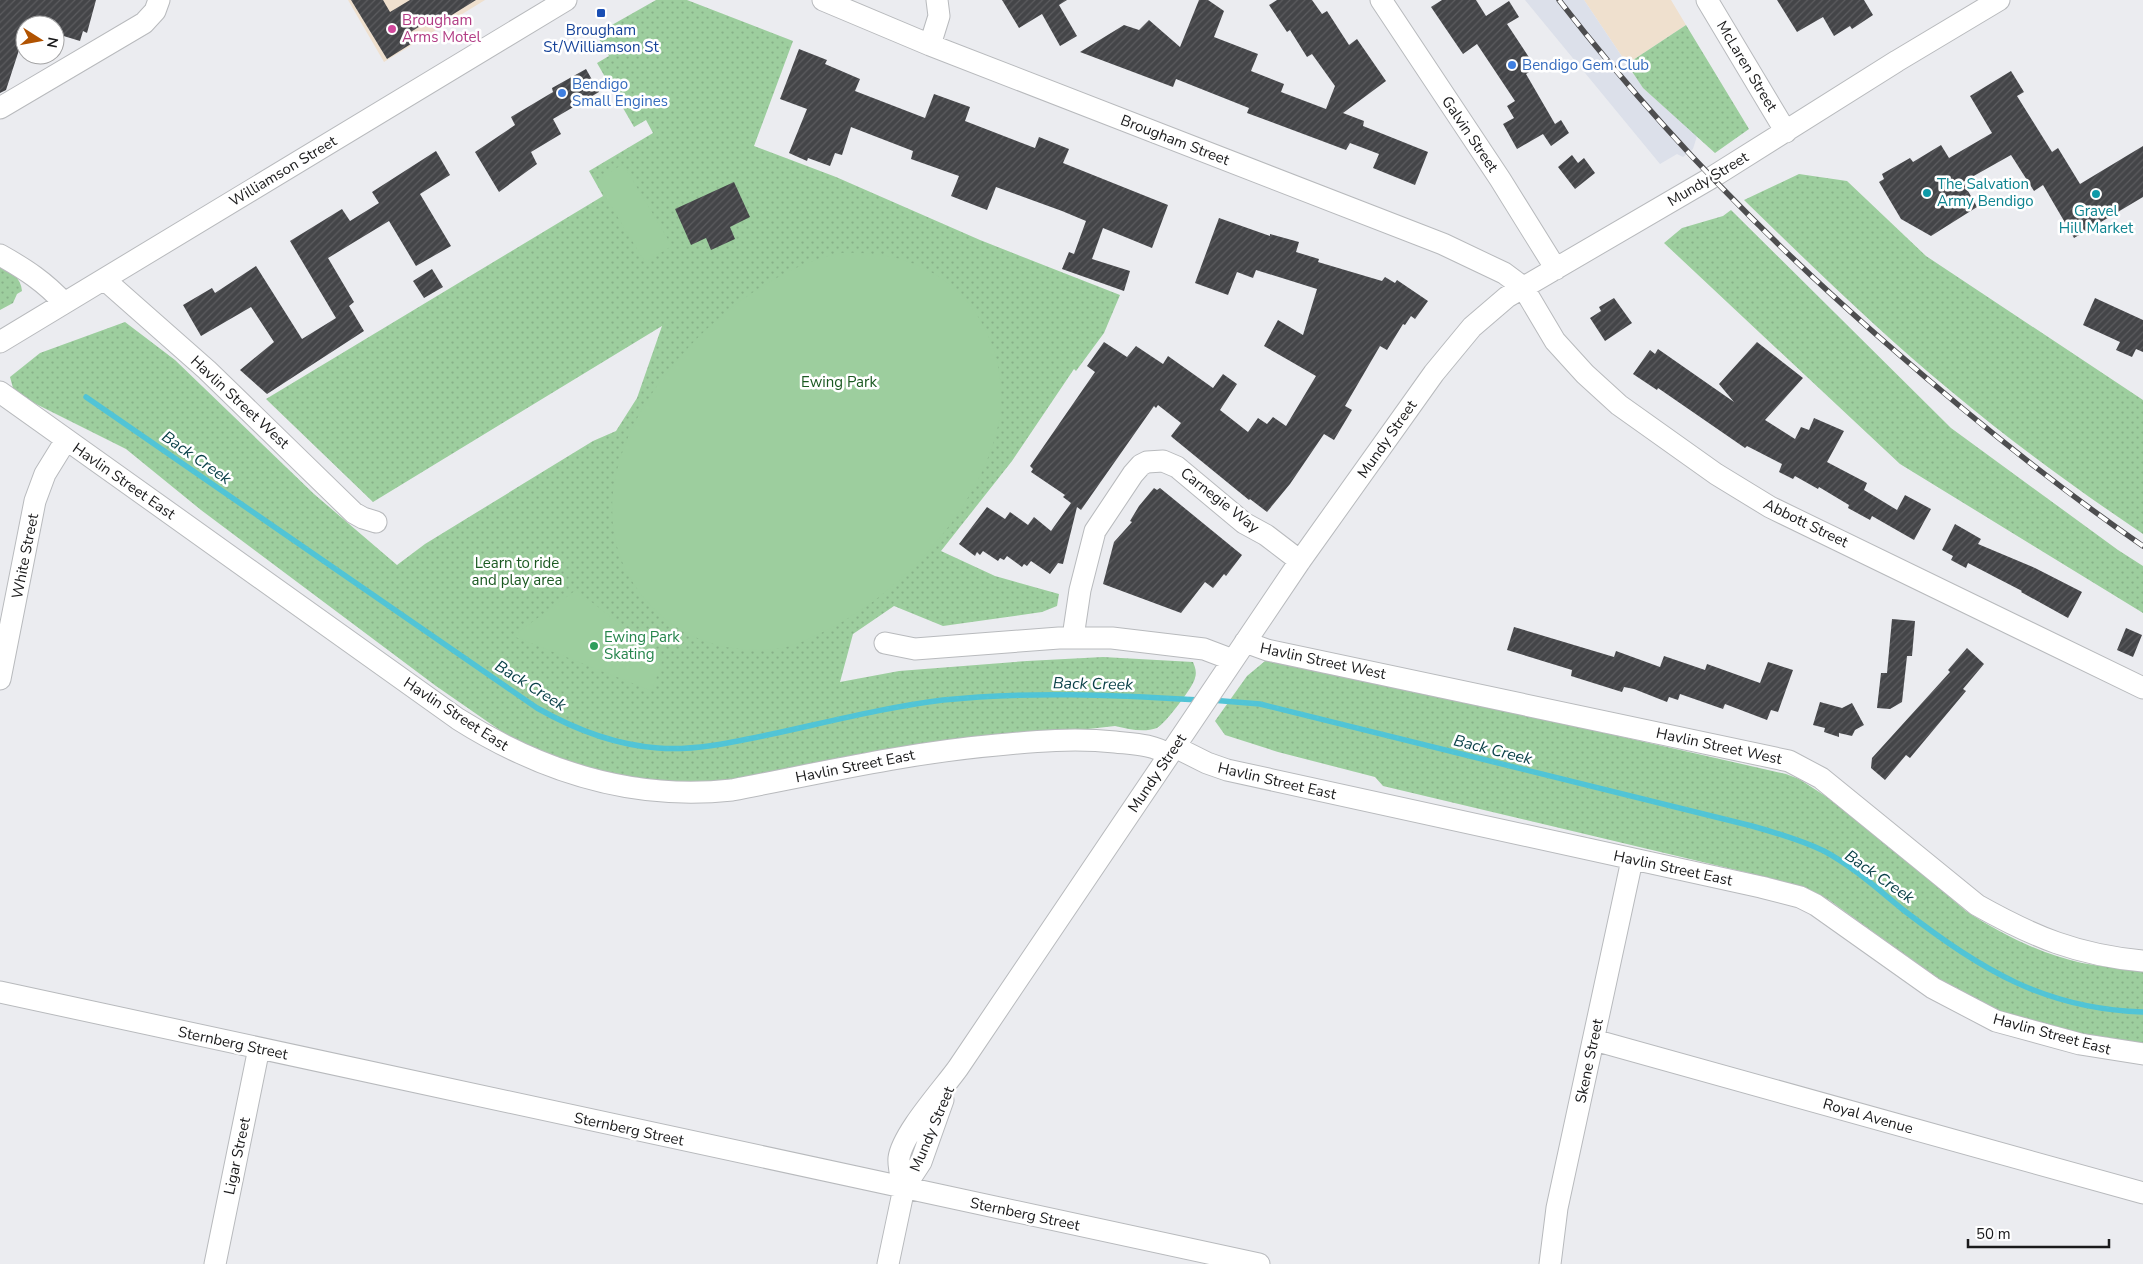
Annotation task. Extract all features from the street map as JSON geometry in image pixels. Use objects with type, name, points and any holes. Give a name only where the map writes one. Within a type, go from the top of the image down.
[{"type":"street","points":[[0,108],[144,23],[155,12],[158,0]]},
{"type":"street","name":"Williamson Street","points":[[0,342],[566,0]]},
{"type":"street","name":"Brougham Street","points":[[823,0],[930,44],[1443,244],[1504,273],[1523,287]]},
{"type":"street","points":[[930,44],[939,16],[937,0]]},
{"type":"street","name":"Galvin Street","points":[[1381,0],[1500,179],[1556,269]]},
{"type":"street","name":"McLaren Street","points":[[1707,0],[1786,132]]},
{"type":"street","name":"Mundy Street","points":[[888,1264],[904,1188],[900,1168],[902,1149],[913,1128],[958,1068],[1300,561],[1456,344],[1490,310],[1523,287],[1786,132],[1897,61],[1999,0]]},
{"type":"street","points":[[0,255],[35,275],[64,303]]},
{"type":"street","name":"Havlin Street West","points":[[105,280],[207,370],[354,513],[376,522]]},
{"type":"street","name":"Abbott Street","points":[[1523,287],[1555,341],[1600,389],[1619,405],[1741,490],[1779,511],[2143,688]]},
{"type":"street","name":"Havlin Street East","points":[[0,392],[458,719],[518,754],[593,781],[680,794],[706,793],[732,790],[900,756],[943,750],[1037,741],[1087,740],[1156,747],[1188,755],[1222,769],[1762,887],[1800,897],[1833,916],[1933,988],[1977,1013],[2012,1027],[2080,1044],[2143,1054]]},
{"type":"street","name":"White Street","points":[[0,679],[35,501],[45,474],[66,440]]},
{"type":"street","name":"Carnegie Way","points":[[1073,637],[1080,590],[1095,530],[1133,474],[1147,462],[1163,462],[1177,467],[1244,523],[1266,536],[1300,561]]},
{"type":"street","points":[[885,643],[923,648],[1073,637],[1112,638],[1204,649],[1233,660]]},
{"type":"street","name":"Havlin Street West","points":[[1245,642],[1267,650],[1789,762],[1821,778],[1962,893],[1998,916],[2055,944],[2083,952],[2143,961]]},
{"type":"street","name":"Skene Street","points":[[1550,1264],[1557,1208],[1632,860]]},
{"type":"street","name":"Sternberg Street","points":[[0,992],[1258,1264]]},
{"type":"street","name":"Royal Avenue","points":[[1594,1040],[2143,1193]]},
{"type":"street","name":"Ligar Street","points":[[215,1264],[259,1048]]},
{"type":"shaded area","points":[[348,0],[485,0],[384,62]]},
{"type":"shaded area","points":[[1525,0],[1584,0],[1643,88],[1697,136],[1693,149],[1683,157],[1677,154],[1660,164]]},
{"type":"shaded area","points":[[1584,0],[1671,0],[1686,25],[1627,64]]},
{"type":"green space","name":"Ewing Park","points":[[656,0],[687,0],[793,41],[754,146],[836,177],[980,240],[1120,295],[1104,333],[1076,371],[1074,369],[1012,461],[941,551],[995,576],[1059,594],[1057,606],[1042,612],[943,626],[894,606],[853,634],[840,682],[899,671],[1027,661],[1103,657],[1193,662],[1196,676],[1193,682],[1172,713],[1157,728],[1141,730],[1115,726],[916,748],[704,789],[592,777],[511,738],[436,686],[201,510],[126,449],[24,398],[13,388],[10,377],[40,353],[125,322],[175,360],[314,494],[397,565],[425,544],[593,441],[616,431],[637,398],[662,326],[373,502],[266,399],[603,196],[589,171],[653,133],[646,120],[634,127],[597,63],[609,56],[596,34]]},
{"type":"green space","points":[[1686,25],[1749,129],[1715,153],[1643,88],[1627,64]]},
{"type":"green space","points":[[623,164],[672,246],[645,262],[596,181]]},
{"type":"green space","points":[[1799,174],[1847,181],[1926,256],[2143,400],[2143,534],[2046,466],[1952,392],[1820,274],[1744,200]]},
{"type":"green space","points":[[1731,210],[1951,428],[2118,550],[2143,566],[2143,613],[1900,464],[1664,243],[1682,228],[1723,216]]},
{"type":"green space","points":[[840,253],[874,254],[906,261],[921,267],[949,284],[973,309],[983,324],[996,356],[1001,391],[1001,409],[998,426],[988,457],[974,488],[934,545],[883,594],[855,614],[815,636],[782,648],[767,650],[744,649],[712,644],[676,627],[654,609],[645,599],[618,549],[613,496],[627,441],[655,389],[695,341],[741,301],[791,270]]},
{"type":"green space","points":[[0,266],[15,276],[20,282],[22,291],[17,294],[13,303],[0,310]]},
{"type":"green space","name":"Ewing Park Skating","points":[[576,590],[663,657],[652,691],[513,636]]},
{"type":"green space","points":[[1265,661],[1526,715],[1786,774],[1799,779],[1847,810],[1966,911],[1993,928],[2037,949],[2067,959],[2143,971],[2143,1044],[2060,1033],[1964,998],[1829,900],[1805,889],[1778,880],[1383,786],[1375,777],[1278,752],[1225,735],[1215,721],[1247,676]]},
{"type":"building","points":[[0,0],[96,0],[87,33],[83,31],[80,41],[65,36],[65,15],[15,15],[15,62],[6,90],[0,93]]},
{"type":"building","name":"Brougham Arms Motel","points":[[351,0],[383,0],[390,12],[410,0],[476,0],[439,23],[435,17],[409,33],[414,42],[387,59]]},
{"type":"building","points":[[1002,0],[1067,0],[1059,5],[1077,36],[1060,46],[1042,14],[1019,28]]},
{"type":"building","points":[[1199,0],[1208,0],[1224,11],[1214,37],[1258,54],[1251,71],[1284,84],[1281,92],[1326,109],[1335,86],[1312,54],[1307,57],[1290,30],[1287,32],[1269,5],[1277,0],[1312,0],[1322,14],[1327,11],[1349,45],[1357,39],[1386,81],[1343,113],[1364,121],[1363,126],[1428,152],[1415,185],[1373,168],[1379,154],[1350,143],[1346,150],[1247,113],[1249,108],[1176,79],[1173,87],[1080,52],[1124,25],[1139,30],[1149,20],[1180,47]]},
{"type":"building","points":[[1442,0],[1476,0],[1486,16],[1509,1],[1519,17],[1507,24],[1536,68],[1526,74],[1555,124],[1561,120],[1569,133],[1551,146],[1543,134],[1517,149],[1503,124],[1514,118],[1507,106],[1515,101],[1477,44],[1463,54],[1431,7]]},
{"type":"building","points":[[1777,0],[1864,0],[1873,15],[1852,29],[1850,26],[1834,36],[1823,17],[1797,32]]},
{"type":"building","points":[[799,49],[827,60],[825,64],[860,79],[855,91],[925,118],[934,94],[970,107],[965,121],[1035,148],[1039,137],[1069,149],[1063,163],[1168,205],[1152,248],[1103,228],[1092,259],[1130,271],[1124,291],[1062,269],[1069,252],[1074,254],[1086,221],[1062,211],[996,187],[987,210],[951,196],[959,176],[911,159],[913,151],[851,127],[842,155],[835,153],[830,166],[808,158],[807,161],[789,153],[807,109],[780,99]]},
{"type":"building","points":[[586,69],[599,92],[553,119],[561,134],[531,152],[537,164],[499,192],[475,152],[515,125],[511,117],[553,92],[552,88]]},
{"type":"building","points":[[2011,71],[2024,92],[2017,96],[2052,152],[2058,148],[2080,184],[2143,146],[2143,197],[2074,238],[2043,185],[2034,191],[2011,155],[1963,182],[1977,207],[1931,236],[1901,219],[1879,182],[1884,179],[1882,174],[1910,158],[1913,162],[1941,145],[1949,158],[1992,133],[1970,96]]},
{"type":"building","points":[[436,151],[450,175],[420,194],[451,246],[416,266],[389,221],[328,258],[354,302],[349,306],[364,331],[267,394],[240,370],[274,342],[251,307],[201,336],[183,305],[212,288],[215,293],[256,266],[302,339],[336,318],[290,241],[342,209],[350,221],[379,203],[372,192]]},
{"type":"building","points":[[1572,155],[1578,163],[1584,158],[1595,173],[1575,189],[1558,167]]},
{"type":"building","points":[[734,182],[750,217],[730,227],[735,239],[711,250],[706,238],[691,245],[675,209]]},
{"type":"building","points":[[1219,218],[1270,236],[1270,234],[1299,242],[1296,252],[1319,259],[1318,262],[1382,281],[1385,277],[1395,283],[1397,280],[1428,301],[1415,319],[1411,316],[1405,325],[1403,324],[1387,350],[1380,346],[1345,406],[1352,410],[1334,440],[1324,434],[1290,484],[1267,512],[1249,500],[1173,438],[1171,436],[1181,423],[1158,405],[1156,408],[1154,406],[1081,510],[1077,507],[1063,564],[1058,563],[1050,574],[1031,561],[1027,566],[1024,564],[1022,567],[1007,556],[1004,560],[1000,558],[998,561],[983,551],[980,555],[977,552],[975,556],[959,544],[987,507],[1005,519],[1010,512],[1028,525],[1034,517],[1051,531],[1071,503],[1063,497],[1065,495],[1031,472],[1033,469],[1030,466],[1095,372],[1087,366],[1104,342],[1127,357],[1136,346],[1163,364],[1168,356],[1213,388],[1223,374],[1237,384],[1220,410],[1248,432],[1258,418],[1267,424],[1273,417],[1286,426],[1316,376],[1264,346],[1278,320],[1303,335],[1317,289],[1256,270],[1253,278],[1237,272],[1228,295],[1195,283]]},
{"type":"building","points":[[432,269],[443,287],[424,298],[413,281]]},
{"type":"building","points":[[1614,298],[1632,323],[1605,341],[1590,318],[1601,311],[1599,307]]},
{"type":"building","points":[[2095,298],[2143,320],[2143,352],[2136,349],[2132,357],[2116,350],[2120,342],[2083,325]]},
{"type":"building","points":[[1757,342],[1803,378],[1765,420],[1795,439],[1801,427],[1809,430],[1814,418],[1844,431],[1827,462],[1867,483],[1864,490],[1897,510],[1905,495],[1931,509],[1914,540],[1872,516],[1870,520],[1848,508],[1849,505],[1819,487],[1818,489],[1795,476],[1793,479],[1779,472],[1782,464],[1747,446],[1745,448],[1658,388],[1657,390],[1633,374],[1650,350],[1655,354],[1658,349],[1734,402],[1719,384]]},
{"type":"building","points":[[1154,488],[1157,490],[1160,488],[1242,555],[1226,576],[1224,574],[1213,588],[1205,582],[1181,613],[1103,584],[1114,542],[1132,522],[1130,521],[1139,506]]},
{"type":"building","points":[[1955,524],[1981,539],[1978,544],[2035,568],[2082,592],[2068,618],[1968,563],[1966,568],[1951,560],[1953,556],[1942,550]]},
{"type":"building","points":[[1892,619],[1915,621],[1912,656],[1907,656],[1902,702],[1890,709],[1877,708],[1881,673],[1887,673]]},
{"type":"building","points":[[1514,627],[1614,657],[1616,651],[1660,667],[1664,656],[1705,670],[1707,664],[1760,683],[1768,662],[1793,670],[1778,712],[1771,710],[1767,720],[1725,704],[1723,709],[1680,694],[1678,700],[1669,697],[1667,702],[1634,689],[1624,687],[1622,692],[1571,676],[1572,670],[1507,650]]},
{"type":"building","points":[[2126,628],[2142,635],[2133,657],[2117,650]]},
{"type":"building","points":[[1967,648],[1984,664],[1963,689],[1966,691],[1910,758],[1906,755],[1885,780],[1871,768],[1872,758],[1950,672],[1948,670]]},
{"type":"building","points":[[1820,702],[1842,708],[1852,703],[1864,725],[1855,730],[1852,736],[1839,733],[1839,737],[1824,732],[1825,728],[1813,725]]},
{"type":"waterway","name":"Back Creek","points":[[86,397],[537,708],[565,723],[611,740],[658,748],[703,747],[901,706],[975,697],[1071,695],[1200,700]]},
{"type":"waterway","name":"Back Creek","points":[[1211,700],[1260,704],[1752,826],[1789,837],[1835,857],[1961,952],[2016,983],[2075,1003],[2108,1009],[2143,1012]]},
{"type":"railway","points":[[1559,0],[1635,93],[1674,137],[1798,264],[1887,344],[1980,423],[2044,474],[2143,546]]},
{"type":"place","name":"Brougham St/Williamson St","points":[[601,13]]},
{"type":"place","name":"Brougham Arms Motel","points":[[392,29]]},
{"type":"place","name":"Bendigo Gem Club","points":[[1512,65]]},
{"type":"place","name":"Bendigo Small Engines","points":[[562,93]]},
{"type":"place","name":"The Salvation Army Bendigo","points":[[1927,193]]},
{"type":"place","name":"Gravel Hill Market","points":[[2096,194]]},
{"type":"place","name":"Ewing Park Skating","points":[[594,646]]},
{"type":"park label","name":"Learn to ride and play area","points":[[517,572]]}]
